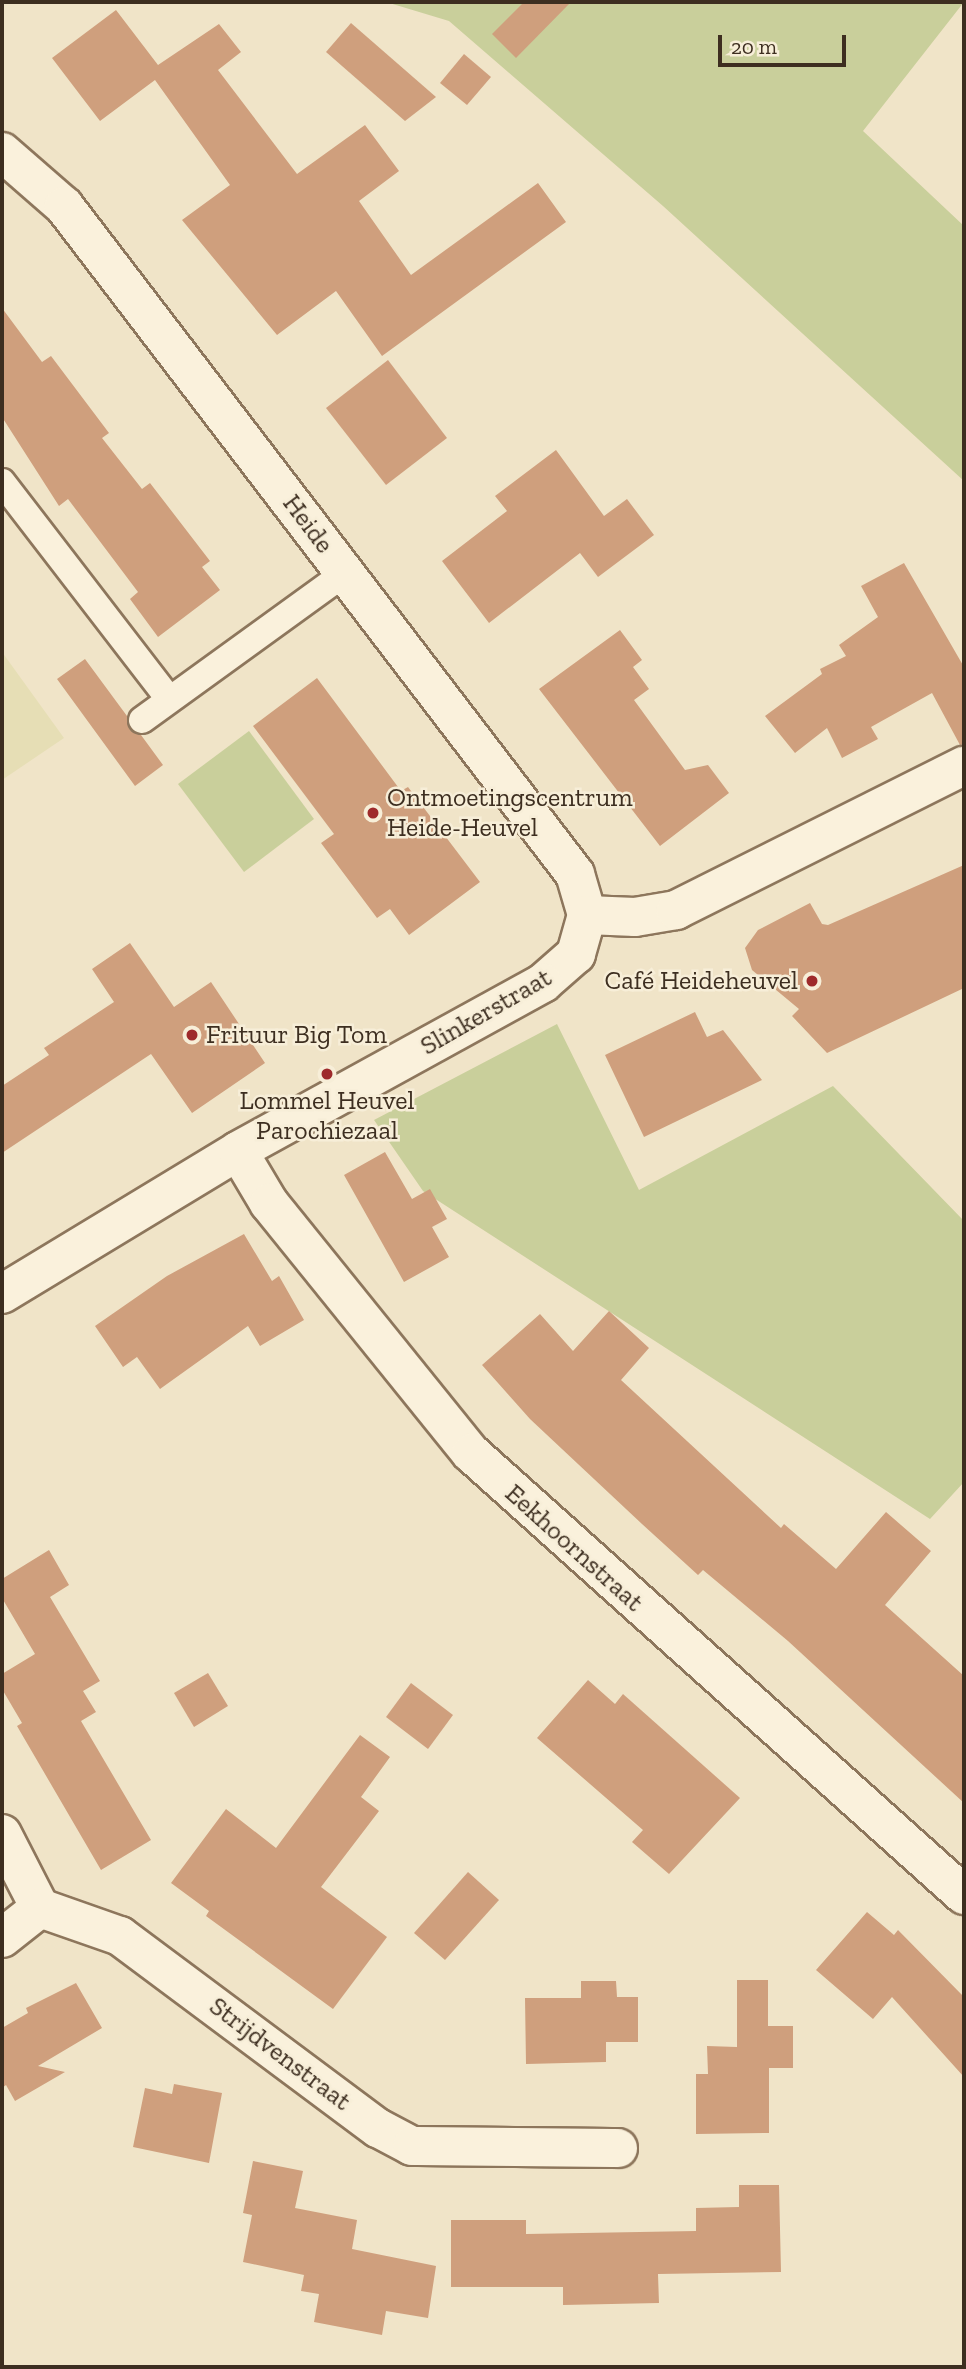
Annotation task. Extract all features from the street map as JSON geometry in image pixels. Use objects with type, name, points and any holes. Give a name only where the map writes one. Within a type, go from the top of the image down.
[{"type":"street","name":"Heide","points":[[2,152],[64,206],[575,874],[587,915]]},
{"type":"street","points":[[587,915],[635,917],[676,910],[964,766]]},
{"type":"street","name":"Slinkerstraat","points":[[2,1294],[238,1151],[543,983],[576,954],[587,915]]},
{"type":"street","name":"Eekhoornstraat","points":[[238,1151],[269,1203],[471,1453],[964,1895]]},
{"type":"street","points":[[2,1834],[40,1908],[2,1938]]},
{"type":"street","name":"Strijdvenstraat","points":[[40,1908],[120,1936],[378,2128],[412,2146],[618,2148]]},
{"type":"lane","points":[[2,482],[169,699]]},
{"type":"lane","points":[[142,720],[345,573]]},
{"type":"shaded area","points":[[2,652],[64,738],[2,780]]},
{"type":"green space","points":[[386,2],[964,2],[863,131],[964,226],[964,481],[663,206],[449,21]]},
{"type":"green space","points":[[249,731],[314,819],[244,872],[178,784]]},
{"type":"green space","points":[[557,1024],[639,1190],[833,1086],[964,1221],[964,1482],[930,1519],[423,1191],[374,1120]]},
{"type":"building","points":[[524,2],[571,2],[516,58],[492,34]]},
{"type":"building","points":[[116,10],[158,65],[219,24],[241,52],[218,70],[297,174],[365,125],[399,171],[359,201],[411,275],[538,183],[566,222],[382,356],[336,291],[277,335],[182,220],[230,185],[155,80],[100,121],[52,58]]},
{"type":"building","points":[[351,23],[436,97],[405,121],[326,52]]},
{"type":"building","points":[[464,54],[491,77],[467,105],[440,83]]},
{"type":"building","points":[[2,308],[42,362],[51,356],[109,433],[102,438],[142,489],[150,483],[210,561],[202,567],[220,590],[158,637],[130,599],[138,592],[68,499],[59,506],[2,417]]},
{"type":"building","points":[[388,360],[447,438],[386,485],[326,408]]},
{"type":"building","points":[[556,450],[604,516],[627,499],[654,535],[598,577],[580,553],[489,623],[442,561],[507,511],[495,496]]},
{"type":"building","points":[[904,563],[964,667],[964,744],[960,745],[932,693],[871,727],[878,739],[842,758],[827,728],[795,753],[765,716],[822,674],[820,669],[846,656],[839,645],[878,617],[861,586]]},
{"type":"building","points":[[620,630],[642,660],[633,667],[649,689],[634,700],[685,770],[708,765],[729,793],[660,846],[539,689]]},
{"type":"building","points":[[85,659],[127,716],[130,730],[141,735],[163,765],[135,786],[57,679]]},
{"type":"building","name":"Ontmoetingscentrum Heide-Heuvel","points":[[317,678],[401,791],[408,787],[480,882],[409,935],[390,909],[377,918],[321,843],[334,834],[253,726]]},
{"type":"building","points":[[964,865],[964,988],[827,1053],[792,1016],[799,1009],[752,970],[745,948],[758,930],[810,903],[822,924],[828,925]]},
{"type":"building","points":[[130,943],[174,1007],[211,982],[265,1063],[192,1113],[151,1054],[2,1153],[2,1086],[49,1055],[44,1048],[114,1002],[92,969]]},
{"type":"building","points":[[695,1012],[707,1037],[723,1030],[762,1080],[644,1137],[605,1055]]},
{"type":"building","points":[[385,1152],[412,1199],[430,1189],[447,1219],[432,1227],[449,1257],[404,1282],[344,1175]]},
{"type":"building","points":[[244,1234],[272,1281],[279,1276],[304,1320],[260,1346],[248,1326],[160,1389],[137,1357],[123,1367],[95,1326],[167,1276]]},
{"type":"building","points":[[609,1311],[649,1348],[621,1380],[781,1528],[784,1524],[836,1569],[886,1512],[931,1551],[885,1605],[964,1676],[964,1803],[788,1641],[703,1570],[698,1575],[530,1419],[482,1365],[540,1314],[573,1351]]},
{"type":"building","points":[[49,1550],[69,1585],[50,1597],[100,1681],[83,1691],[96,1712],[81,1721],[151,1840],[101,1870],[17,1726],[22,1723],[2,1689],[2,1674],[35,1654],[2,1598],[2,1579]]},
{"type":"building","points":[[208,1673],[228,1706],[194,1727],[174,1693]]},
{"type":"building","points":[[588,1680],[615,1704],[623,1694],[740,1798],[669,1874],[632,1842],[643,1830],[537,1738]]},
{"type":"building","points":[[411,1683],[453,1715],[428,1749],[386,1717]]},
{"type":"building","points":[[360,1735],[390,1757],[361,1797],[379,1811],[321,1887],[387,1937],[333,2009],[206,1916],[209,1911],[171,1883],[226,1809],[276,1848]]},
{"type":"building","points":[[468,1872],[499,1900],[445,1960],[414,1933]]},
{"type":"building","points":[[867,1912],[894,1935],[898,1930],[964,1997],[964,2077],[892,1997],[873,2019],[816,1970]]},
{"type":"building","points":[[737,1980],[768,1980],[768,2026],[793,2026],[793,2068],[769,2068],[769,2133],[696,2134],[696,2074],[708,2074],[707,2046],[737,2047]]},
{"type":"building","points":[[581,1981],[616,1981],[617,1997],[638,1997],[638,2042],[606,2042],[606,2062],[526,2064],[525,1998],[581,1998]]},
{"type":"building","points":[[76,1983],[102,2028],[38,2066],[65,2072],[15,2101],[6,2085],[2,2088],[2,2028],[28,2013],[26,2008]]},
{"type":"building","points":[[174,2084],[222,2093],[209,2163],[133,2147],[145,2088],[172,2094]]},
{"type":"building","points":[[253,2161],[303,2171],[295,2208],[357,2220],[352,2249],[436,2266],[428,2318],[386,2311],[382,2335],[314,2322],[319,2294],[301,2291],[304,2275],[243,2262],[252,2215],[243,2213]]},
{"type":"building","points":[[739,2185],[779,2185],[781,2272],[658,2274],[659,2303],[563,2305],[563,2287],[451,2287],[451,2220],[526,2220],[526,2234],[696,2231],[696,2208],[739,2207]]},
{"type":"place","name":"Ontmoetingscentrum Heide-Heuvel","points":[[373,813]]},
{"type":"place","name":"Café Heideheuvel","points":[[812,981]]},
{"type":"place","name":"Frituur Big Tom","points":[[192,1035]]},
{"type":"place","name":"Lommel Heuvel Parochiezaal","points":[[327,1074]]}]
